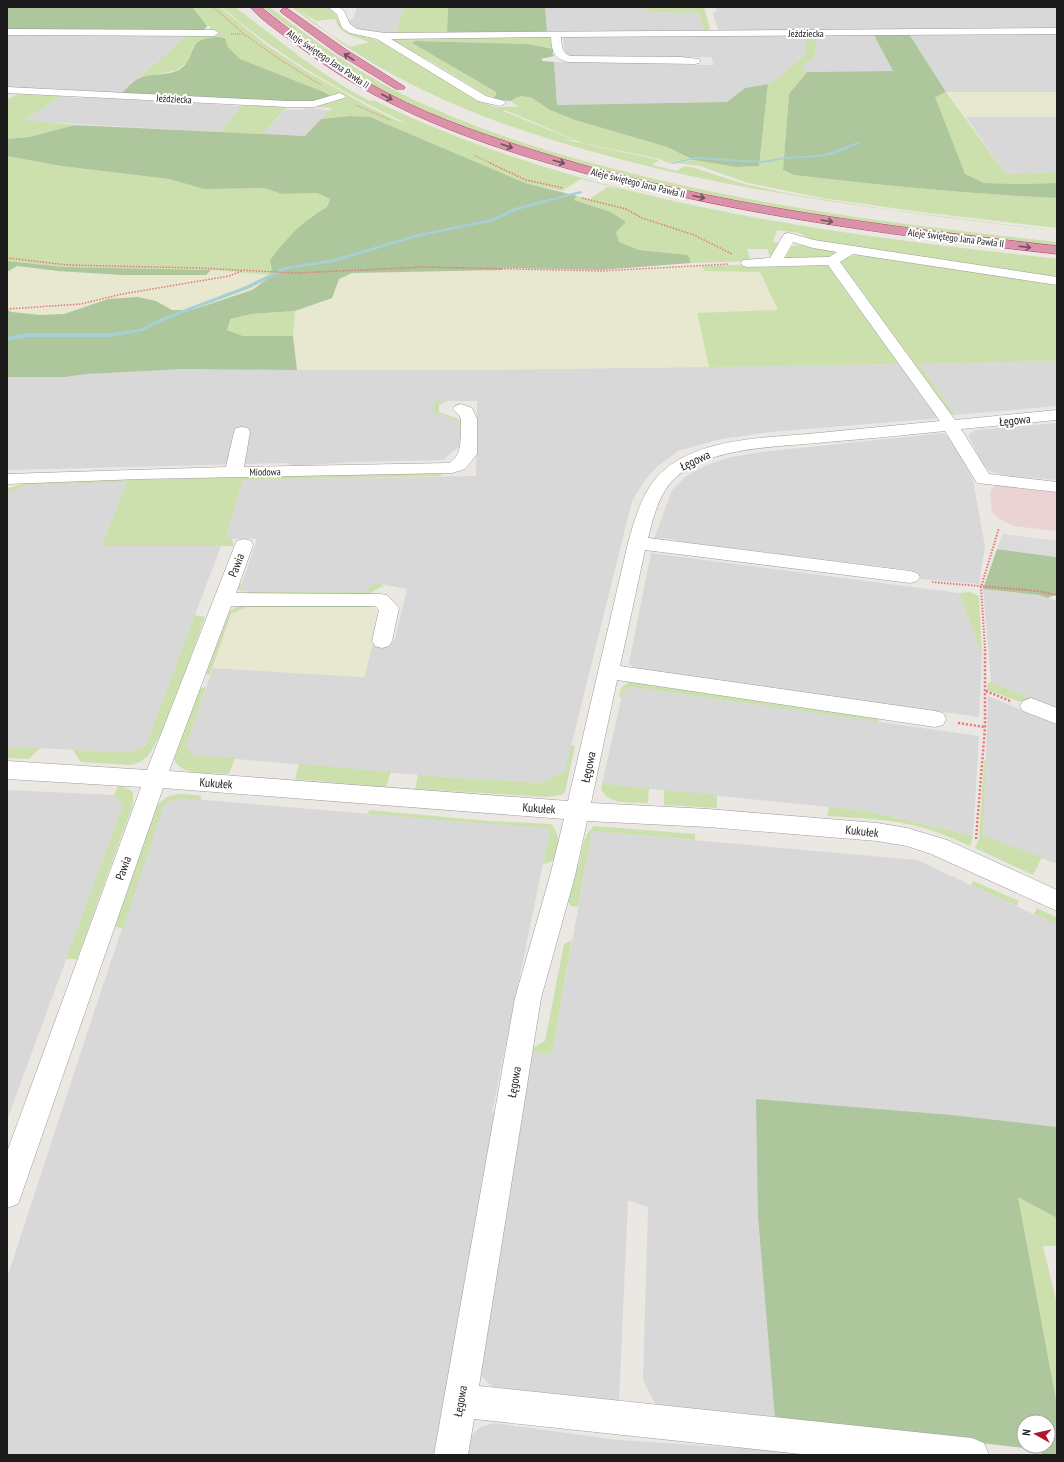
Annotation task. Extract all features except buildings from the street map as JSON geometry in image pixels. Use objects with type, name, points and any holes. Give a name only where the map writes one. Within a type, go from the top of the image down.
[{"type":"highway","name":"Aleje świętego Jana Pawła II","points":[[255,7],[313,51],[358,82],[438,121],[522,151],[611,177],[745,207],[872,228],[1057,250]]},
{"type":"highway","name":"Aleje świętego Jana Pawła II","points":[[280,7],[334,47],[374,73],[412,93]]},
{"type":"highway","name":"Aleje świętego Jana Pawła II","points":[[581,156],[684,182],[753,195],[875,215],[1057,238]]},
{"type":"street","name":"Jeździecka","points":[[333,7],[341,13],[343,23],[348,29],[360,33],[379,36],[1057,31]]},
{"type":"street","points":[[7,32],[214,33]]},
{"type":"street","points":[[556,34],[558,55],[569,59],[695,61]]},
{"type":"street","points":[[379,36],[482,99],[500,103]]},
{"type":"street","name":"Jeździecka","points":[[7,90],[298,105],[314,104],[340,96]]},
{"type":"street","points":[[776,262],[789,237],[813,244],[1057,281]]},
{"type":"street","points":[[748,263],[832,261],[850,250]]},
{"type":"street","points":[[832,261],[952,426],[983,480],[1057,487]]},
{"type":"street","name":"Miodowa","points":[[7,479],[140,474],[452,468],[459,465],[468,454],[469,419],[466,412],[461,409]]},
{"type":"street","name":"Łęgowa","points":[[451,1455],[528,998],[537,959],[555,904],[578,810],[637,543],[648,506],[656,490],[672,472],[700,455],[738,446],[1057,415]]},
{"type":"street","points":[[234,472],[242,432]]},
{"type":"street","points":[[637,543],[910,577]]},
{"type":"street","name":"Pawia","points":[[7,1193],[155,779],[244,545]]},
{"type":"street","points":[[223,599],[380,600],[390,608],[382,641]]},
{"type":"street","points":[[609,672],[935,719]]},
{"type":"street","points":[[1032,706],[1057,716]]},
{"type":"street","name":"Kukułek","points":[[7,770],[708,818],[877,832],[913,839],[939,847],[1057,901]]},
{"type":"street","points":[[460,1400],[972,1455]]},
{"type":"path","points":[[213,7],[244,34],[276,57],[340,96]]},
{"type":"path","points":[[214,33],[244,34]]},
{"type":"path","points":[[582,198],[626,209],[642,218],[694,235],[724,249],[748,263]]},
{"type":"path","points":[[7,258],[68,265],[296,273],[424,267],[602,271],[748,263]]},
{"type":"path","points":[[7,309],[81,304],[122,294],[229,276],[243,271]]},
{"type":"path","points":[[966,859],[976,840],[978,831],[980,780],[986,727],[986,663],[981,587],[999,528]]},
{"type":"path","points":[[910,577],[918,581],[1038,591],[1057,595]]},
{"type":"shaded area","points":[[357,7],[404,7],[396,34],[358,30],[349,23],[348,20],[353,19]]},
{"type":"shaded area","points":[[545,7],[645,7],[646,12],[699,13],[704,32],[547,32]]},
{"type":"shaded area","points":[[716,7],[1057,7],[1057,30],[722,32],[718,30],[713,13],[717,11]]},
{"type":"shaded area","points":[[1057,33],[1057,92],[946,92],[909,34]]},
{"type":"shaded area","points":[[7,34],[33,36],[36,34],[186,36],[122,93],[44,88],[41,90],[7,87]]},
{"type":"shaded area","points":[[808,35],[805,55],[779,77],[768,84],[745,88],[727,102],[557,105],[554,62],[678,61],[679,63],[676,65],[714,65],[711,57],[571,58],[565,56],[563,38],[568,36]]},
{"type":"shaded area","points":[[817,35],[874,35],[893,71],[807,72],[801,66],[815,56]]},
{"type":"shaded area","points":[[60,96],[74,98],[108,98],[171,102],[179,101],[237,106],[242,105],[220,132],[24,121]]},
{"type":"shaded area","points":[[308,108],[329,110],[305,136],[262,134],[286,109],[302,110]]},
{"type":"shaded area","points":[[966,117],[1057,117],[1057,172],[1006,174]]},
{"type":"shaded area","points":[[1057,361],[1057,406],[955,415],[918,364]]},
{"type":"shaded area","points":[[904,364],[942,418],[770,432],[721,439],[678,451],[657,467],[645,480],[632,501],[565,771],[543,783],[418,775],[192,755],[186,746],[213,668],[364,677],[373,641],[394,642],[407,589],[376,583],[362,592],[250,592],[240,589],[257,539],[226,539],[243,480],[476,476],[477,401],[435,401],[440,414],[460,423],[460,446],[443,460],[354,462],[293,466],[288,463],[7,470],[7,377],[65,377],[87,374],[184,369],[475,370]]},
{"type":"shaded area","points":[[1057,423],[1057,480],[1011,476],[991,472],[983,465],[968,435],[976,430]]},
{"type":"shaded area","points":[[943,433],[954,439],[973,480],[985,547],[979,584],[921,579],[912,570],[684,543],[662,538],[654,539],[672,490],[685,477],[707,465],[731,457],[761,452]]},
{"type":"shaded area","points":[[127,482],[101,545],[221,546],[146,745],[130,752],[7,747],[7,494],[25,485]]},
{"type":"shaded area","points":[[999,484],[1057,490],[1057,531],[1014,526],[999,519],[992,512],[990,493],[992,488]]},
{"type":"shaded area","points":[[1003,534],[1057,541],[1057,557],[997,549]]},
{"type":"shaded area","points":[[651,553],[959,593],[982,654],[979,717],[635,669],[629,663]]},
{"type":"shaded area","points":[[983,589],[1039,595],[1057,601],[1057,709],[991,682]]},
{"type":"shaded area","points":[[632,687],[979,736],[973,836],[868,811],[602,784],[623,691]]},
{"type":"shaded area","points":[[988,696],[1057,725],[1057,864],[983,836]]},
{"type":"shaded area","points":[[7,790],[114,795],[123,805],[7,1120]]},
{"type":"shaded area","points":[[180,798],[550,829],[492,1112],[497,1113],[438,1455],[7,1455],[7,1278],[164,803]]},
{"type":"shaded area","points":[[592,831],[917,860],[1057,925],[1057,1127],[1004,1122],[1057,1405],[1057,1455],[1042,1454],[1056,1454],[1056,1414],[1016,1414],[1016,1447],[656,1405],[643,1380],[648,1207],[628,1200],[619,1402],[493,1387],[478,1373],[528,1052],[552,1054]]},
{"type":"shaded area","points":[[494,1423],[618,1440],[845,1455],[467,1455],[470,1437],[481,1427]]},
{"type":"green space","points":[[10,7],[192,7],[207,26],[204,30],[197,32],[7,31],[7,9]]},
{"type":"green space","points":[[192,7],[220,7],[269,47],[306,71],[367,106],[403,123],[404,122],[355,98],[309,71],[264,41],[222,7],[235,7],[317,69],[370,101],[373,100],[454,135],[537,165],[622,189],[708,208],[794,224],[882,238],[1057,259],[1057,278],[815,241],[799,233],[777,230],[773,242],[779,243],[777,251],[771,258],[767,249],[747,249],[751,261],[691,263],[688,255],[639,250],[618,242],[616,232],[626,222],[611,212],[574,200],[577,196],[590,199],[607,187],[620,189],[581,179],[562,191],[525,183],[370,117],[350,116],[321,119],[331,108],[314,107],[332,97],[324,92],[240,59],[228,47],[193,46],[189,61],[178,70],[139,78],[187,35],[219,34],[219,32],[211,31],[210,26],[207,26]]},
{"type":"green space","points":[[263,7],[269,7],[320,44],[391,89],[433,109],[480,128],[554,152],[659,180],[772,203],[828,213],[942,229],[1057,242],[1057,246],[859,221],[727,200],[598,170],[534,151],[427,112],[386,92],[340,64]]},
{"type":"green space","points":[[292,7],[327,7],[335,13],[341,26],[350,32],[385,43],[492,106],[520,108],[511,101],[522,96],[532,98],[550,110],[575,120],[667,147],[691,158],[668,163],[660,159],[582,143],[505,110],[503,111],[576,141],[562,139],[659,160],[652,165],[677,171],[684,166],[695,168],[740,183],[790,194],[885,209],[1057,231],[885,210],[770,192],[714,181],[601,154],[504,124],[434,95],[395,76],[365,58],[335,39]],"holes":[[[298,9],[316,21],[335,19],[335,17],[339,28],[343,31],[369,42],[350,47],[328,33]]]},
{"type":"green space","points":[[404,7],[448,7],[447,33],[396,34]]},
{"type":"green space","points":[[448,7],[545,7],[547,32],[447,33]]},
{"type":"green space","points":[[645,7],[704,7],[710,29],[704,32],[699,13],[646,12]]},
{"type":"green space","points":[[909,34],[946,92],[935,97],[965,174],[984,183],[1057,183],[1057,198],[892,186],[794,175],[783,170],[789,94],[807,72],[893,71],[874,35]]},
{"type":"green space","points":[[807,35],[817,35],[815,56],[802,66],[807,72],[789,94],[783,170],[794,175],[892,186],[1057,198],[1057,228],[921,212],[822,198],[748,183],[700,166],[676,163],[694,160],[736,167],[759,166],[768,84],[779,77],[805,55]]},
{"type":"green space","points":[[206,38],[225,38],[228,47],[240,59],[324,92],[332,97],[308,103],[121,94],[137,79],[144,76],[170,73],[179,70],[189,60],[195,45],[199,41]]},
{"type":"green space","points":[[395,38],[551,38],[554,49],[527,44],[415,41],[412,43],[496,92],[494,97],[486,95],[427,59],[425,60],[485,95],[493,98],[492,99],[483,96],[392,40]]},
{"type":"green space","points":[[415,41],[527,44],[554,49],[554,52],[552,53],[554,56],[541,59],[543,61],[554,62],[557,105],[727,102],[745,88],[768,84],[759,166],[736,167],[694,160],[667,147],[575,120],[550,110],[532,98],[522,96],[511,101],[492,99],[496,95],[496,92],[412,43]]},
{"type":"green space","points":[[946,92],[1054,92],[1057,95],[1057,117],[966,117]]},
{"type":"green space","points":[[946,92],[1006,174],[1057,172],[1057,183],[984,183],[964,174],[934,97]]},
{"type":"green space","points":[[17,94],[60,96],[25,120],[75,125],[29,137],[7,139],[7,100]]},
{"type":"green space","points":[[242,105],[287,107],[262,134],[220,132]]},
{"type":"green space","points":[[350,116],[370,117],[525,183],[577,196],[574,200],[611,212],[626,222],[616,232],[619,242],[639,250],[688,255],[691,263],[601,270],[504,268],[502,270],[352,273],[339,279],[332,298],[295,311],[251,314],[231,319],[227,330],[243,336],[293,336],[297,370],[184,369],[87,374],[65,377],[7,377],[7,310],[12,312],[40,315],[64,314],[108,299],[138,297],[156,301],[172,310],[192,310],[252,290],[273,275],[270,260],[283,244],[302,224],[327,207],[330,199],[317,193],[282,194],[264,188],[204,189],[169,179],[61,166],[7,156],[7,139],[29,137],[75,125],[305,136],[321,119]]},
{"type":"green space","points":[[7,156],[61,166],[169,179],[204,189],[264,188],[282,194],[317,193],[330,199],[327,207],[310,217],[273,275],[211,270],[64,267],[7,261]]},
{"type":"green space","points":[[799,245],[840,252],[829,259],[780,260],[786,249]]},
{"type":"green space","points":[[860,254],[1057,284],[1057,361],[919,364],[955,415],[949,415],[840,266],[840,261],[846,257]]},
{"type":"green space","points":[[7,261],[64,267],[211,270],[206,275],[122,275],[58,271],[17,266],[7,272]]},
{"type":"green space","points":[[824,262],[834,266],[904,364],[709,367],[697,313],[778,310],[760,272],[705,271],[702,266]]},
{"type":"green space","points":[[17,266],[58,271],[122,275],[206,275],[211,270],[273,275],[252,290],[192,310],[172,310],[156,301],[88,305],[64,314],[40,315],[12,312],[7,310],[7,272]]},
{"type":"green space","points":[[702,266],[706,271],[761,272],[778,310],[697,314],[709,367],[475,370],[297,370],[293,336],[295,311],[332,298],[339,279],[352,273],[502,270],[603,272]]},
{"type":"green space","points":[[295,311],[293,336],[243,336],[227,330],[232,319],[251,314]]},
{"type":"green space","points":[[435,401],[447,401],[439,405],[439,412],[462,422],[462,444],[460,446],[460,423],[440,414],[434,414]]},
{"type":"green space","points":[[441,473],[441,476],[243,480],[226,538],[232,539],[234,546],[101,546],[127,482],[26,485],[7,494],[7,489],[28,482]]},
{"type":"green space","points":[[997,549],[1057,557],[1057,594],[1048,598],[1039,595],[983,589]]},
{"type":"green space","points":[[242,583],[240,589],[245,592],[362,592],[376,583],[384,585],[368,594],[359,595],[247,593],[238,589]]},
{"type":"green space","points":[[970,592],[979,596],[982,654],[959,593]]},
{"type":"green space","points":[[365,604],[371,607],[247,607],[231,614],[210,675],[203,673],[224,617],[231,610],[239,606]]},
{"type":"green space","points":[[247,607],[371,607],[381,615],[364,677],[213,668],[231,614]]},
{"type":"green space","points":[[195,615],[205,617],[166,725],[148,756],[140,762],[131,765],[81,762],[73,750],[130,752],[146,745]]},
{"type":"green space","points":[[629,682],[879,715],[879,722],[632,687],[623,691],[622,698],[619,697],[621,688]]},
{"type":"green space","points":[[991,682],[1032,699],[1021,702],[987,690],[988,683]]},
{"type":"green space","points":[[206,687],[186,746],[193,755],[235,758],[229,774],[206,774],[190,771],[183,769],[174,759],[198,689]]},
{"type":"green space","points":[[571,745],[575,746],[565,792],[562,795],[546,797],[415,789],[418,775],[543,783],[565,771]]},
{"type":"green space","points":[[7,747],[40,748],[29,759],[7,758]]},
{"type":"green space","points":[[986,759],[983,836],[1042,857],[1033,875],[975,848],[979,838],[984,762]]},
{"type":"green space","points":[[299,764],[391,772],[386,787],[295,779]]},
{"type":"green space","points":[[602,784],[649,788],[648,803],[629,803],[610,799],[601,790]]},
{"type":"green space","points":[[118,785],[133,792],[133,804],[77,959],[66,959],[123,805],[114,795]]},
{"type":"green space","points":[[664,790],[717,795],[717,808],[664,805]]},
{"type":"green space","points":[[184,794],[202,796],[200,800],[180,798],[164,804],[123,929],[112,925],[154,805],[158,805],[163,799],[170,796]]},
{"type":"green space","points":[[829,807],[868,811],[973,836],[970,846],[934,831],[910,824],[875,819],[827,816]]},
{"type":"green space","points":[[370,810],[488,821],[551,824],[558,837],[558,853],[552,861],[543,864],[550,829],[367,814]]},
{"type":"green space","points":[[594,826],[695,834],[695,840],[592,831],[578,907],[571,906],[567,900],[576,865],[579,865],[587,834]]},
{"type":"green space","points":[[973,881],[1019,901],[1017,906],[971,885]]},
{"type":"green space","points":[[1037,908],[1057,918],[1057,925],[1034,914]]},
{"type":"green space","points":[[572,940],[552,1054],[528,1052],[545,1041],[564,944]]},
{"type":"green space","points":[[756,1099],[951,1115],[1057,1127],[1057,1218],[1018,1197],[1057,1405],[1057,1455],[1042,1454],[1056,1454],[1056,1414],[1016,1414],[1016,1447],[775,1419],[758,1216]]},
{"type":"green space","points":[[1018,1196],[1057,1218],[1057,1246],[1043,1246],[1057,1304],[1057,1405]]},
{"type":"waterway","points":[[672,163],[696,158],[763,162],[785,158],[830,154],[859,143]]},
{"type":"waterway","points":[[7,339],[27,335],[112,335],[141,330],[166,318],[248,287],[287,268],[335,260],[416,236],[492,220],[516,209],[580,192]]}]
